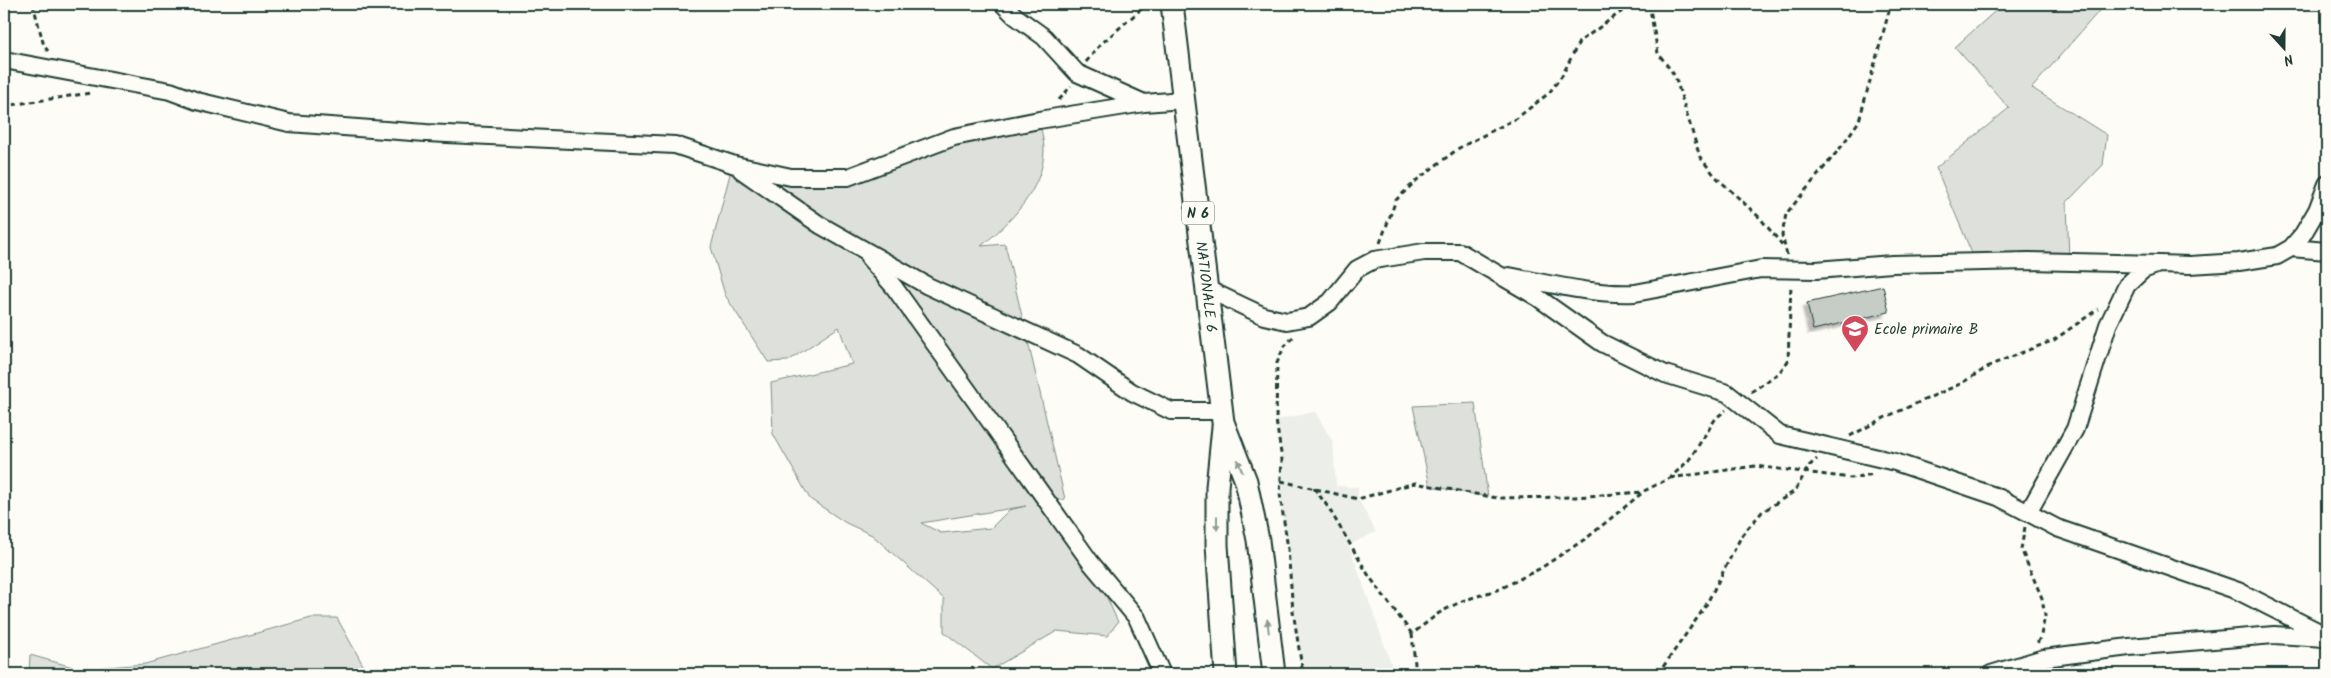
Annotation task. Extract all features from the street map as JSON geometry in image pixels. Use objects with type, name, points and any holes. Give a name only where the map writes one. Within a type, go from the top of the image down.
[{"type":"main road","name":"NATIONALE 6","points":[[1172,4],[1223,417],[1246,481],[1256,532],[1274,674]]},
{"type":"main road","name":"NATIONALE 6","points":[[1223,417],[1216,487],[1217,545],[1226,674]]},
{"type":"street","points":[[1003,4],[1044,38],[1077,73],[1144,103]]},
{"type":"street","points":[[4,60],[170,91],[197,101],[289,123],[426,133],[675,145],[735,165],[791,178],[848,177],[954,137],[1039,120],[1144,103],[1184,100]]},
{"type":"street","points":[[735,165],[820,226],[928,286],[1078,355],[1132,392],[1171,411],[1223,417]]},
{"type":"street","points":[[1497,274],[1576,289],[1616,294],[1635,293],[1761,269],[2029,261],[2190,265],[2239,262],[2277,256],[2291,248],[2303,234],[2317,210],[2327,184]]},
{"type":"street","points":[[859,248],[894,287],[1080,548],[1137,618],[1162,674]]},
{"type":"street","points":[[2291,248],[2327,251]]},
{"type":"street","points":[[1207,289],[1264,316],[1287,321],[1309,317],[1330,302],[1357,269],[1374,260],[1424,252],[1460,252],[1537,297],[1602,343],[1665,374],[1727,393],[1780,435],[1901,464],[1998,497],[2057,528],[2238,591],[2327,637]]},
{"type":"street","points":[[2028,513],[2075,429],[2108,325],[2128,285],[2143,270],[2159,264]]},
{"type":"street","points":[[1991,674],[2044,658],[2230,638],[2274,635],[2327,637]]},
{"type":"path","points":[[33,4],[44,46],[62,70]]},
{"type":"path","points":[[1374,260],[1396,200],[1418,179],[1459,148],[1516,118],[1549,92],[1563,74],[1579,42],[1632,4]]},
{"type":"path","points":[[1649,4],[1658,53],[1674,76],[1700,157],[1715,176],[1760,218],[1785,249]]},
{"type":"path","points":[[1412,634],[1439,613],[1462,601],[1500,589],[1541,568],[1588,537],[1642,492],[1670,478],[1689,460],[1716,418],[1779,373],[1788,361],[1790,269],[1782,235],[1786,214],[1842,147],[1859,121],[1891,4]]},
{"type":"path","points":[[4,106],[98,93]]},
{"type":"path","points":[[1303,674],[1292,611],[1288,549],[1280,494],[1282,460],[1276,420],[1277,363],[1284,347],[1309,317]]},
{"type":"path","points":[[1670,478],[1755,466],[1851,478],[1869,476],[1901,464]]},
{"type":"path","points":[[1281,481],[1358,499],[1415,483],[1497,498],[1575,497],[1642,492]]},
{"type":"path","points":[[1314,488],[1328,507],[1369,576],[1412,634],[1416,674]]},
{"type":"path","points":[[2028,513],[2020,549],[2042,598],[2045,616],[2041,635],[2028,663]]},
{"type":"shaded area","points":[[2003,4],[2105,4],[2032,88],[2107,135],[2103,165],[2067,202],[2069,262],[1976,263],[1936,168],[2009,108],[1955,47]]},
{"type":"shaded area","points":[[1039,120],[1044,150],[1038,178],[1031,192],[1013,216],[981,246],[1005,244],[1065,499],[1041,503],[1091,563],[1118,622],[1107,636],[1057,631],[992,669],[944,632],[944,599],[872,535],[846,523],[810,499],[773,434],[771,383],[852,364],[839,327],[788,361],[768,362],[725,295],[711,247],[731,170],[848,177]],"holes":[[[1026,506],[1009,510],[991,528],[941,533],[921,523]]]},
{"type":"shaded area","points":[[1475,403],[1488,497],[1430,486],[1413,406]]},
{"type":"shaded area","points":[[1315,412],[1333,442],[1336,486],[1358,487],[1358,499],[1376,532],[1349,545],[1394,672],[1403,674],[1303,674],[1293,611],[1288,549],[1280,494],[1282,460],[1276,420]]},
{"type":"shaded area","points":[[311,618],[337,618],[368,674],[29,674],[30,655],[80,669],[145,664]]},
{"type":"building","points":[[1883,286],[1889,312],[1813,330],[1807,303]]},
{"type":"place","name":"Ecole primaire B","points":[[1855,353]]}]
